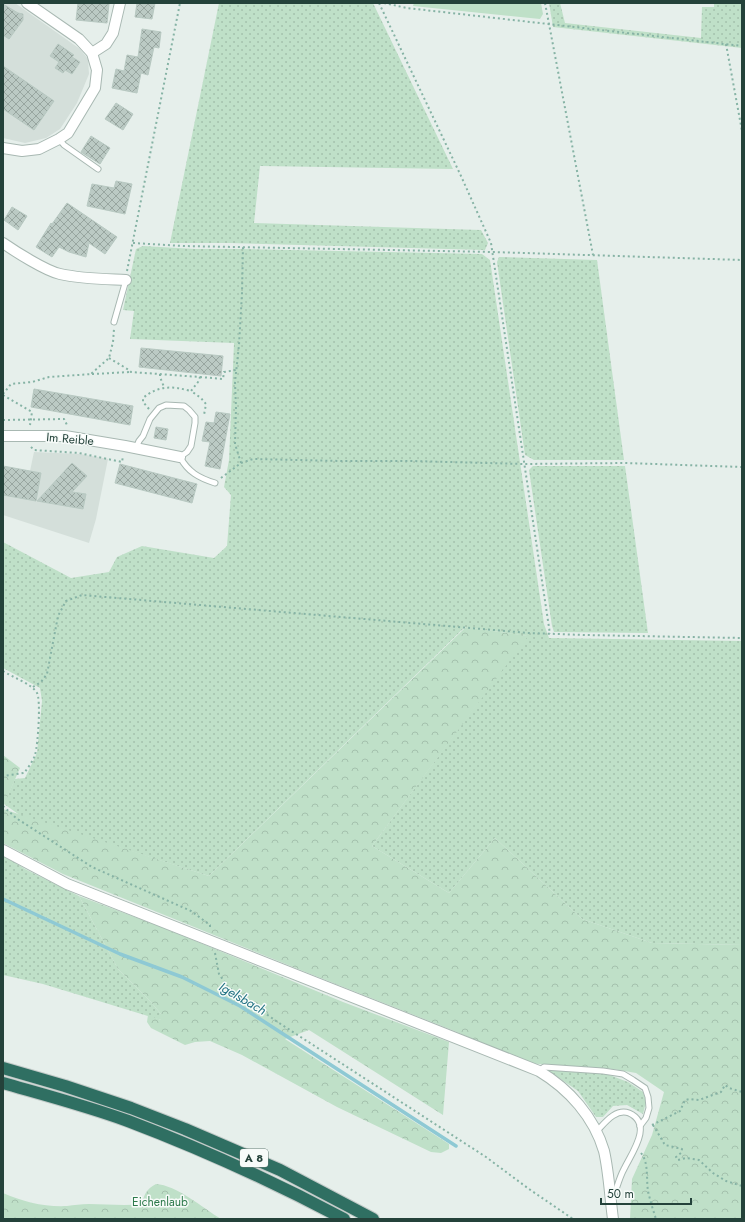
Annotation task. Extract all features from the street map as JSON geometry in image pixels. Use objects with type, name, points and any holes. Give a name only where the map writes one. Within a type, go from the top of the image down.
[{"type":"highway","name":"A 8","points":[[3,1068],[65,1086],[131,1108],[184,1129],[280,1170],[373,1219]]},
{"type":"highway","name":"A 8","points":[[3,1083],[127,1121],[156,1132],[229,1162],[344,1219]]},
{"type":"street","points":[[4,150],[22,151],[39,149],[68,133],[95,88],[97,70],[92,53],[79,39],[27,3]]},
{"type":"street","points":[[92,53],[106,44],[113,33],[120,3]]},
{"type":"street","points":[[3,243],[31,260],[59,274],[86,279],[126,280]]},
{"type":"street","name":"Im Reible","points":[[3,436],[28,440],[65,436],[180,457]]},
{"type":"street","points":[[3,850],[67,884],[539,1071],[567,1092],[584,1111],[596,1132],[604,1151],[613,1219]]},
{"type":"lane","points":[[58,139],[98,169]]},
{"type":"lane","points":[[114,322],[126,280]]},
{"type":"lane","points":[[136,448],[150,419],[159,408],[166,405],[184,406],[195,417],[196,423],[191,446],[187,452],[180,457],[185,467],[202,479],[215,484]]},
{"type":"lane","points":[[539,1071],[544,1067],[603,1071],[623,1074],[645,1088],[648,1097],[646,1118],[640,1126]]},
{"type":"lane","points":[[596,1132],[612,1116],[619,1112],[628,1113],[636,1118],[640,1126],[640,1136],[636,1147],[623,1170],[611,1204]]},
{"type":"path","points":[[126,280],[180,3]]},
{"type":"path","points":[[356,3],[373,3]]},
{"type":"path","points":[[379,3],[491,243],[550,634]]},
{"type":"path","points":[[384,3],[407,8],[742,46]]},
{"type":"path","points":[[545,3],[593,255]]},
{"type":"path","points":[[726,44],[742,131]]},
{"type":"path","points":[[133,243],[183,246],[493,252],[742,260]]},
{"type":"path","points":[[241,463],[234,444],[236,370],[239,345],[243,246]]},
{"type":"path","points":[[92,374],[92,372],[109,358],[113,342],[114,322]]},
{"type":"path","points":[[109,358],[131,372]]},
{"type":"path","points":[[125,446],[122,462],[79,453],[34,450],[28,440],[32,412],[3,395],[11,384],[32,382],[49,377],[131,372],[223,379],[224,372],[236,370]]},
{"type":"path","points":[[160,374],[164,387]]},
{"type":"path","points":[[191,391],[200,377]]},
{"type":"path","points":[[154,414],[144,402],[143,398],[152,391],[164,387],[191,391],[201,398],[206,404],[204,415],[195,417]]},
{"type":"path","points":[[215,484],[241,463],[253,459],[524,464],[625,463],[742,467]]},
{"type":"path","points":[[33,688],[41,682],[46,674],[58,616],[66,601],[82,595],[550,634],[742,638]]},
{"type":"path","points":[[3,671],[33,688],[37,693],[40,704],[35,754],[30,766],[24,773],[3,776]]},
{"type":"path","points":[[3,806],[16,818],[92,868],[191,911],[210,925],[215,958],[220,974],[228,987],[283,1026],[486,1157],[573,1219]]},
{"type":"path","points":[[640,1126],[653,1125],[680,1111],[685,1100],[699,1100],[721,1092],[725,1084],[729,1088],[742,1092]]},
{"type":"path","points":[[653,1125],[665,1145],[682,1149],[681,1153],[676,1157],[678,1160],[686,1158],[699,1160],[713,1173],[726,1181],[742,1186]]},
{"type":"path","points":[[636,1147],[643,1156],[646,1165],[648,1189],[656,1219]]},
{"type":"shaded area","points":[[3,3],[15,3],[80,49],[88,59],[89,74],[77,103],[60,129],[46,138],[25,143],[3,138]]},
{"type":"shaded area","points":[[34,452],[80,454],[108,459],[96,519],[89,543],[3,515],[3,467],[30,471]]},
{"type":"green space","points":[[219,3],[373,3],[453,169],[260,166],[254,223],[481,230],[488,243],[485,250],[229,243],[170,243]]},
{"type":"green space","points":[[414,3],[541,3],[543,14],[540,19],[413,6]]},
{"type":"green space","points":[[549,3],[560,3],[565,23],[701,38],[702,7],[714,7],[714,3],[742,3],[742,48],[553,27]]},
{"type":"green space","points":[[143,246],[195,249],[482,254],[490,260],[544,624],[549,638],[742,641],[742,945],[652,943],[582,919],[495,838],[449,893],[372,846],[527,636],[465,627],[209,876],[21,816],[4,804],[15,779],[25,778],[37,753],[42,701],[40,688],[3,668],[3,542],[71,578],[109,572],[117,557],[142,546],[214,558],[227,546],[231,495],[224,487],[229,460],[234,343],[130,339],[134,311],[123,310],[136,249]]},
{"type":"green space","points":[[499,257],[597,260],[624,460],[534,460],[525,455],[497,262]]},
{"type":"green space","points":[[533,466],[625,466],[648,633],[554,632],[529,470]]},
{"type":"green space","points":[[466,627],[528,636],[372,846],[449,893],[495,838],[582,919],[652,943],[742,945],[742,1219],[630,1219],[632,1179],[652,1135],[664,1092],[636,1073],[613,1069],[525,1063],[457,1032],[63,874],[3,843],[3,809],[209,876]]},
{"type":"green space","points":[[3,755],[20,768],[3,807]]},
{"type":"green space","points":[[3,855],[25,869],[79,896],[118,969],[161,1014],[161,1020],[43,984],[3,975]]},
{"type":"green space","points":[[79,896],[164,928],[343,1002],[449,1042],[443,1115],[309,1030],[285,1039],[449,1144],[449,1149],[441,1153],[431,1152],[337,1107],[242,1055],[210,1041],[195,1042],[185,1045],[151,1028],[147,1022],[148,1015],[161,1020],[161,1014],[118,969]]},
{"type":"green space","points":[[550,1069],[604,1073],[628,1082],[643,1092],[646,1102],[643,1114],[627,1105],[613,1106],[603,1117],[596,1117],[578,1091],[549,1071]]},
{"type":"green space","name":"Eichenlaub","points":[[156,1184],[172,1188],[221,1219],[3,1219],[3,1193],[26,1201],[50,1206],[80,1204],[135,1205],[142,1204],[146,1192]]},
{"type":"building","points":[[78,3],[109,4],[107,23],[76,20]]},
{"type":"building","points":[[137,3],[155,3],[152,19],[135,17]]},
{"type":"building","points":[[3,4],[18,13],[23,14],[23,20],[9,39],[3,35]]},
{"type":"building","points":[[142,29],[161,32],[159,48],[154,47],[148,75],[141,73],[137,93],[112,88],[116,69],[124,71],[127,55],[138,57]]},
{"type":"building","points":[[58,44],[74,55],[72,57],[80,62],[72,74],[65,70],[63,73],[55,68],[59,62],[50,56]]},
{"type":"building","points":[[3,66],[54,101],[34,130],[3,109]]},
{"type":"building","points":[[116,103],[133,114],[123,130],[105,119]]},
{"type":"building","points":[[91,136],[110,148],[100,164],[81,152]]},
{"type":"building","points":[[116,181],[132,184],[125,214],[87,206],[92,184],[114,188]]},
{"type":"building","points":[[67,203],[117,237],[105,254],[89,243],[86,257],[69,252],[59,247],[52,257],[36,247],[51,223],[52,224]]},
{"type":"building","points":[[12,207],[27,216],[18,230],[4,220]]},
{"type":"building","points":[[141,348],[223,356],[221,376],[139,367]]},
{"type":"building","points":[[34,389],[133,406],[130,425],[31,407]]},
{"type":"building","points":[[216,412],[230,414],[220,469],[205,466],[210,442],[202,441],[206,422],[214,423]]},
{"type":"building","points":[[156,427],[168,429],[166,440],[154,438]]},
{"type":"building","points":[[72,463],[87,476],[72,492],[86,494],[83,509],[37,501]]},
{"type":"building","points":[[120,464],[197,484],[192,503],[115,483]]},
{"type":"building","points":[[3,466],[41,473],[36,501],[3,495]]},
{"type":"waterway","name":"Igelsbach","points":[[3,899],[120,954],[182,977],[240,1006],[456,1146]]}]
